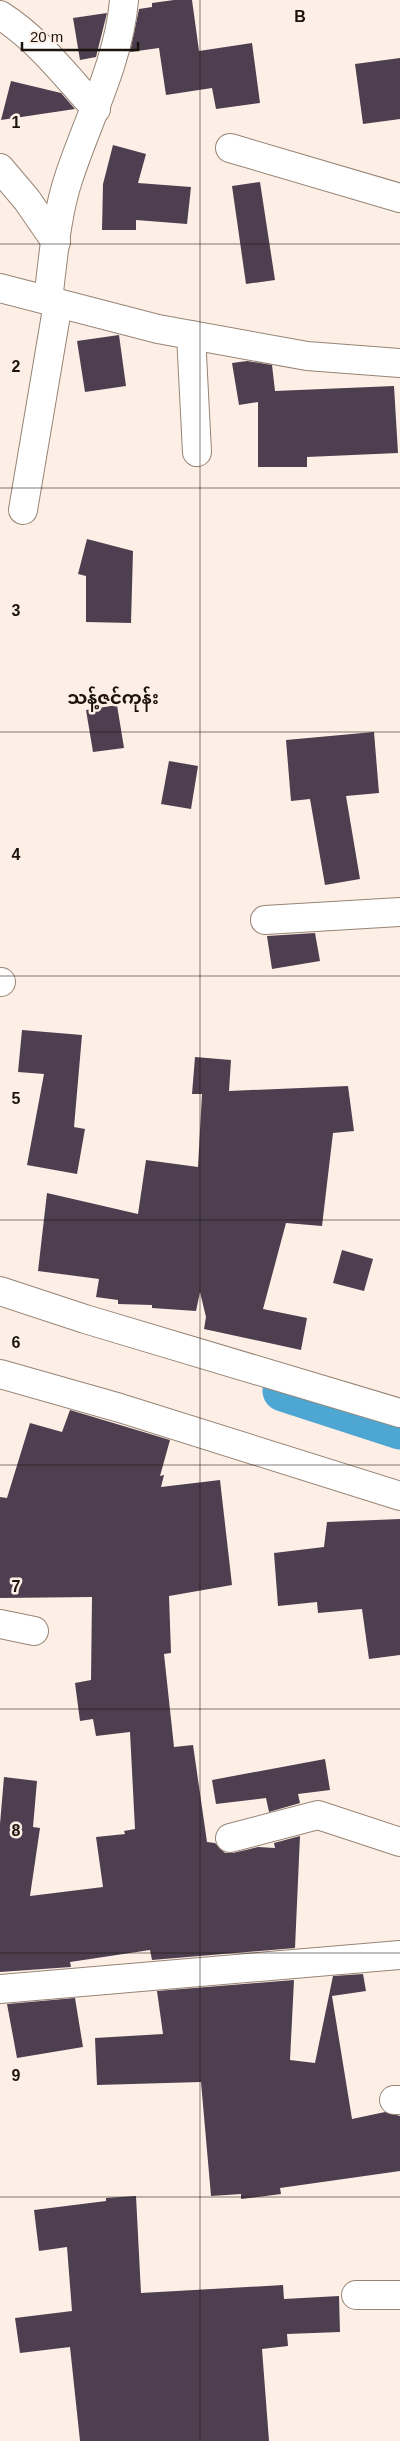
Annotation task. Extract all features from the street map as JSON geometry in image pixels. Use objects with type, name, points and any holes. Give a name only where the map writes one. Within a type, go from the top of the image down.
[{"type":"street","points":[[23,510],[53,302],[56,242],[68,178],[96,109],[123,16],[124,0]]},
{"type":"street","points":[[0,15],[16,25],[39,46],[96,109]]},
{"type":"street","points":[[230,148],[400,198]]},
{"type":"street","points":[[0,168],[27,200],[56,242]]},
{"type":"street","points":[[0,288],[158,330],[307,356],[400,363]]},
{"type":"street","points":[[191,335],[197,452]]},
{"type":"street","points":[[265,920],[400,912]]},
{"type":"street","points":[[0,1292],[400,1413]]},
{"type":"street","points":[[0,1374],[120,1408],[400,1496]]},
{"type":"street","points":[[0,1624],[34,1631]]},
{"type":"street","points":[[230,1838],[318,1815],[400,1842]]},
{"type":"street","points":[[0,1989],[400,1955]]},
{"type":"street","points":[[356,2295],[400,2295]]},
{"type":"building","points":[[192,0],[199,51],[252,43],[260,103],[216,109],[212,88],[166,95],[159,48],[130,52],[139,9],[152,7],[152,3]]},
{"type":"building","points":[[107,13],[96,57],[80,60],[73,18]]},
{"type":"building","points":[[400,58],[400,119],[363,124],[355,64]]},
{"type":"building","points":[[11,81],[61,93],[75,109],[1,120]]},
{"type":"building","points":[[113,145],[146,154],[138,183],[191,187],[187,224],[136,220],[136,230],[102,230],[103,184]]},
{"type":"building","points":[[260,182],[275,280],[246,284],[232,186]]},
{"type":"building","points":[[119,335],[126,386],[85,392],[77,341]]},
{"type":"building","points":[[247,361],[272,365],[275,391],[394,386],[398,453],[307,457],[307,467],[258,467],[258,402],[239,405],[232,363]]},
{"type":"building","points":[[87,539],[133,551],[131,623],[86,622],[86,576],[78,574]]},
{"type":"building","points":[[117,705],[124,748],[93,752],[86,710]]},
{"type":"building","points":[[374,732],[379,793],[346,796],[360,879],[325,885],[310,799],[291,801],[286,740]]},
{"type":"building","points":[[169,761],[198,766],[191,809],[161,804]]},
{"type":"building","points":[[315,933],[320,961],[272,969],[267,936]]},
{"type":"building","points":[[22,1030],[82,1035],[74,1127],[85,1129],[77,1174],[27,1165],[44,1074],[18,1072]]},
{"type":"building","points":[[195,1057],[231,1060],[229,1091],[348,1086],[354,1131],[333,1133],[322,1226],[286,1223],[263,1309],[307,1318],[301,1350],[204,1329],[206,1317],[200,1292],[196,1311],[152,1308],[152,1305],[118,1304],[118,1300],[96,1297],[99,1279],[38,1271],[47,1193],[138,1214],[146,1160],[198,1167],[202,1094],[192,1094]]},
{"type":"building","points":[[342,1250],[373,1259],[364,1291],[333,1283]]},
{"type":"building","points":[[70,1410],[170,1440],[160,1476],[164,1475],[161,1487],[220,1480],[232,1585],[169,1596],[171,1653],[164,1654],[174,1747],[193,1745],[207,1842],[215,1843],[225,1853],[233,1853],[258,1847],[275,1848],[274,1843],[300,1836],[295,1948],[152,1960],[150,1950],[70,1962],[71,1967],[0,1972],[0,1824],[4,1777],[37,1781],[33,1827],[40,1828],[30,1896],[103,1887],[96,1837],[125,1834],[124,1831],[135,1829],[130,1732],[96,1736],[93,1719],[80,1721],[75,1683],[91,1680],[92,1597],[0,1598],[0,1497],[7,1498],[30,1423],[62,1432]]},
{"type":"building","points":[[400,1519],[400,1655],[369,1659],[362,1609],[318,1613],[317,1602],[278,1606],[274,1553],[324,1547],[327,1522]]},
{"type":"building","points":[[325,1759],[330,1790],[298,1794],[300,1803],[269,1812],[266,1798],[216,1804],[212,1780]]},
{"type":"building","points":[[363,1974],[366,1991],[332,1996],[352,2119],[385,2112],[400,2116],[400,2171],[280,2188],[281,2194],[241,2199],[241,2194],[211,2196],[201,2082],[97,2085],[95,2038],[163,2034],[157,1991],[294,1980],[290,2060],[315,2063],[333,1976]]},
{"type":"building","points":[[75,1998],[83,2047],[17,2058],[7,2004]]},
{"type":"building","points":[[136,2196],[141,2293],[283,2285],[284,2299],[339,2296],[340,2332],[287,2334],[288,2346],[262,2349],[269,2441],[80,2441],[70,2347],[20,2353],[15,2318],[72,2311],[67,2247],[39,2251],[34,2210],[106,2201],[106,2198]]},
{"type":"waterway","points":[[283,1391],[400,1429]]},
{"type":"district","name":"သန့်ဇင်ကုန်း","points":[[113,698]]}]
